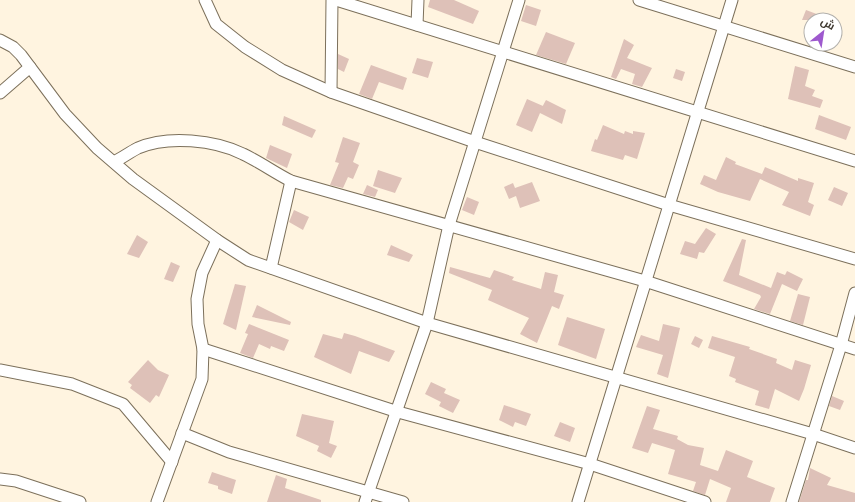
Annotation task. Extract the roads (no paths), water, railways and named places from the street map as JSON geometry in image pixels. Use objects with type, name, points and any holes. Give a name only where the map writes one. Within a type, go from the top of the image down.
[{"type":"street","points":[[205,0],[216,24],[245,47],[282,70],[331,92],[475,142],[669,205],[855,259]]},
{"type":"street","points":[[331,92],[332,0]]},
{"type":"street","points":[[336,0],[855,161]]},
{"type":"street","points":[[417,25],[418,0]]},
{"type":"street","points":[[367,497],[398,412],[427,323],[449,225],[502,52],[520,0]]},
{"type":"street","points":[[639,0],[724,25],[855,67]]},
{"type":"street","points":[[578,502],[732,0]]},
{"type":"street","points":[[0,40],[13,47],[65,114],[97,148],[133,179],[217,240],[248,260],[427,323],[616,379],[813,434],[855,448]]},
{"type":"street","points":[[0,93],[30,67]]},
{"type":"street","points":[[114,162],[138,148],[158,143],[185,141],[208,142],[224,146],[243,154],[291,182],[449,225],[645,282],[855,349]]},
{"type":"street","points":[[271,268],[291,182]]},
{"type":"street","points":[[157,502],[202,379],[203,349],[198,324],[197,299],[202,273],[217,240]]},
{"type":"street","points":[[792,502],[841,345],[855,292]]},
{"type":"street","points":[[203,349],[398,412],[590,464],[705,502]]},
{"type":"street","points":[[0,370],[72,384],[123,404],[172,462]]},
{"type":"street","points":[[182,433],[229,452],[367,497],[402,502]]},
{"type":"street","points":[[0,479],[16,481],[80,502]]}]
